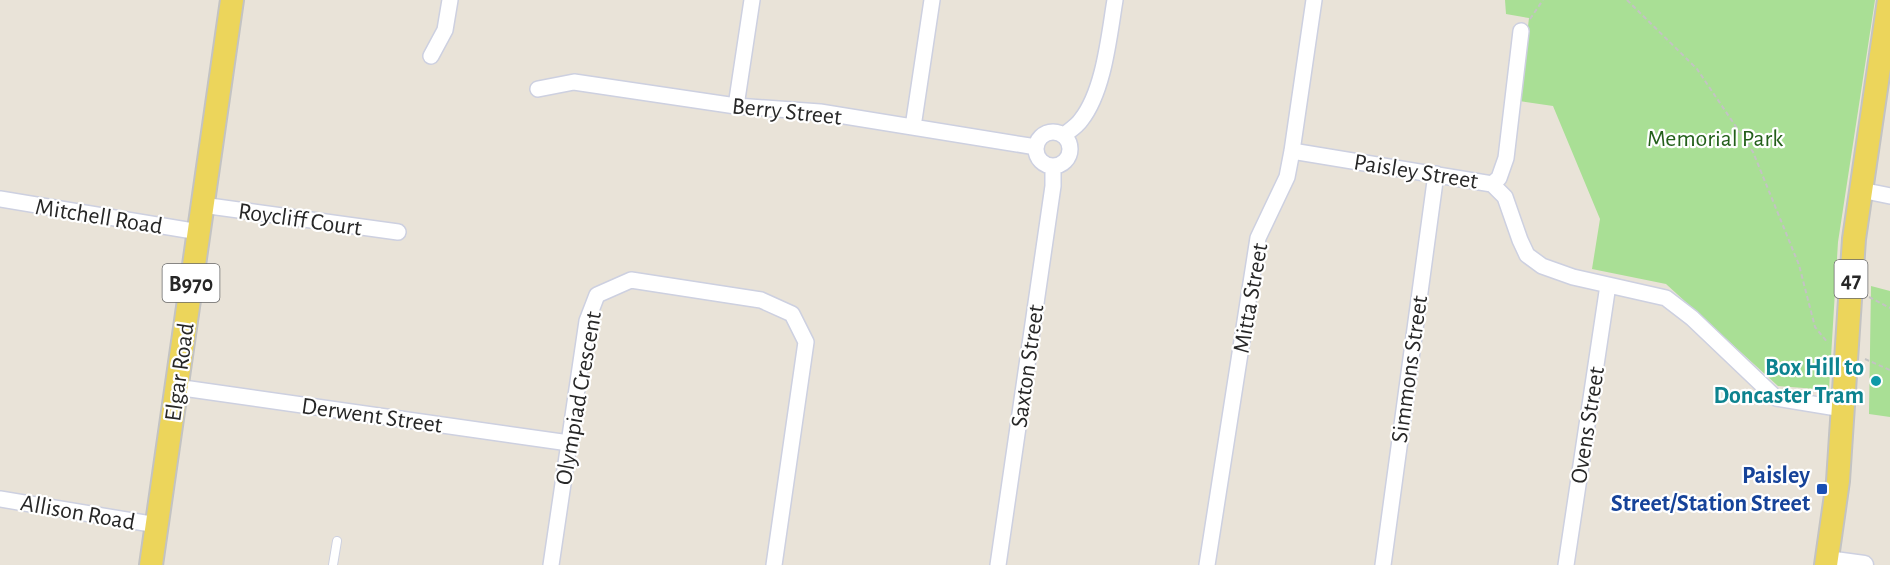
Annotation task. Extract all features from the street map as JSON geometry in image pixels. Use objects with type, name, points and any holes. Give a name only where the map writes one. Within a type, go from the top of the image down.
[{"type":"main road","name":"Elgar Road","points":[[151,565],[232,0]]},
{"type":"main road","name":"47","points":[[1827,563],[1839,481],[1854,239],[1889,0]]},
{"type":"street","points":[[430,56],[445,30],[450,0]]},
{"type":"street","points":[[736,106],[752,0]]},
{"type":"street","points":[[914,127],[932,0]]},
{"type":"street","points":[[1064,135],[1081,120],[1097,91],[1115,0]]},
{"type":"street","name":"Mitta Street","points":[[1207,565],[1258,238],[1287,177],[1314,0]]},
{"type":"street","points":[[1492,184],[1499,178],[1506,158],[1521,31]]},
{"type":"street","name":"Berry Street","points":[[538,89],[574,82],[736,106],[820,112],[1036,147]]},
{"type":"street","points":[[1048,132],[1054,132],[1064,135],[1070,146],[1070,152],[1062,164],[1046,165],[1036,153],[1036,147],[1040,138],[1048,132]]},
{"type":"street","name":"Paisley Street","points":[[1292,151],[1492,184],[1505,197],[1527,255],[1542,266],[1573,278],[1666,298],[1692,318],[1776,398],[1843,409]]},
{"type":"street","name":"Saxton Street","points":[[998,565],[1052,195],[1053,166]]},
{"type":"street","name":"Simmons Street","points":[[1383,565],[1436,174]]},
{"type":"street","points":[[1861,190],[1890,196]]},
{"type":"street","name":"Mitchell Road","points":[[0,199],[199,232]]},
{"type":"street","name":"Roycliff Court","points":[[202,206],[398,232]]},
{"type":"street","name":"Olympiad Crescent","points":[[551,565],[587,321],[597,295],[630,280],[761,300],[792,314],[806,342],[774,565]]},
{"type":"street","name":"Ovens Street","points":[[1566,565],[1608,285]]},
{"type":"street","name":"Derwent Street","points":[[176,387],[569,443]]},
{"type":"street","name":"Allison Road","points":[[0,499],[157,525]]},
{"type":"street","points":[[1827,563],[1864,565]]},
{"type":"lane","points":[[333,565],[337,541]]},
{"type":"path","points":[[1521,31],[1543,0]]},
{"type":"path","points":[[1627,0],[1697,69],[1753,152],[1799,266],[1815,327],[1832,349],[1847,352],[1890,370]]},
{"type":"path","points":[[1850,293],[1867,296],[1890,308]]},
{"type":"green space","name":"Memorial Park","points":[[1505,0],[1875,0],[1838,242],[1829,390],[1778,386],[1666,284],[1592,269],[1600,219],[1553,106],[1519,101],[1529,18],[1506,14]]},
{"type":"green space","points":[[1871,286],[1890,291],[1890,417],[1869,414]]},
{"type":"place","name":"Box Hill to Doncaster Tram","points":[[1876,381]]},
{"type":"place","name":"Paisley Street/Station Street","points":[[1822,489]]}]
